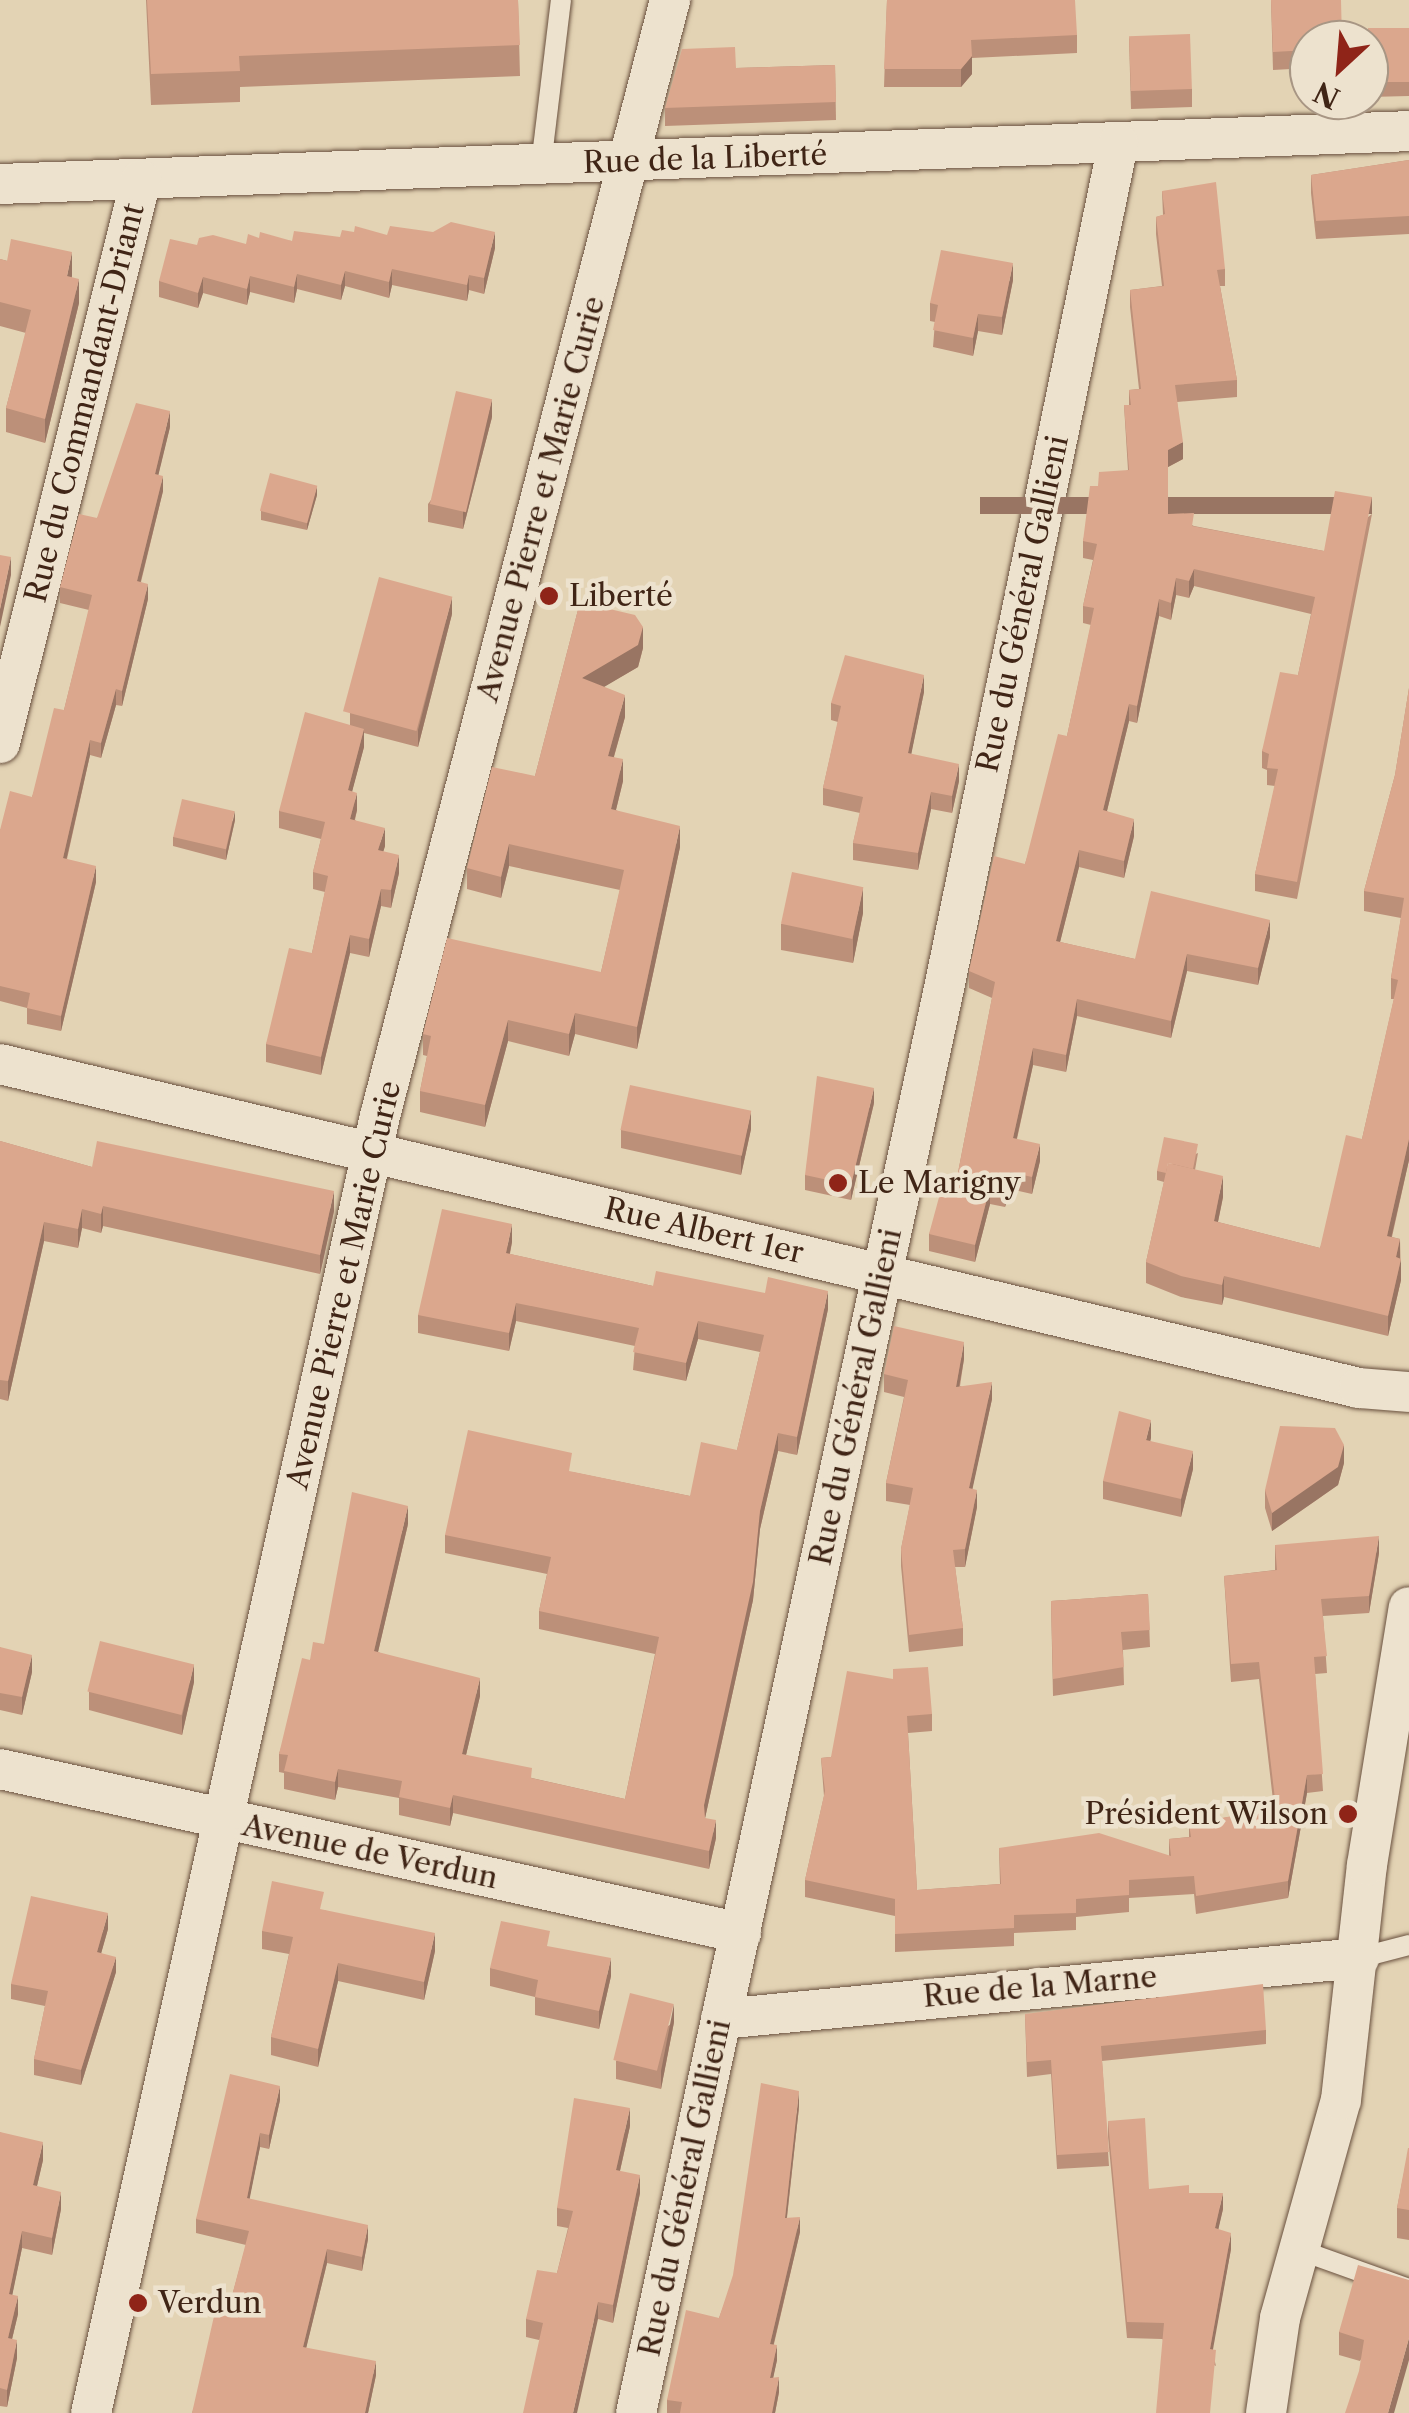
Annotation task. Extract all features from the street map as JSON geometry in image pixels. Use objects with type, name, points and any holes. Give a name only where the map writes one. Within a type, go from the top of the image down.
[{"type":"street","name":"Avenue Pierre et Marie Curie","points":[[91,2413],[372,1152],[670,0]]},
{"type":"street","name":"Rue de la Liberté","points":[[0,184],[628,164],[1409,131]]},
{"type":"street","name":"Rue du Général Gallieni","points":[[636,2413],[882,1272],[1118,144]]},
{"type":"street","name":"Rue du Commandant-Driant","points":[[0,743],[141,180]]},
{"type":"street","name":"Rue Albert 1er","points":[[0,1064],[1359,1388],[1409,1392]]},
{"type":"street","points":[[1266,2413],[1297,2249],[1340,2100],[1367,1865],[1409,1607]]},
{"type":"street","name":"Avenue de Verdun","points":[[0,1768],[741,1933]]},
{"type":"street","name":"Rue de la Marne","points":[[721,2019],[1359,1958]]},
{"type":"lane","points":[[541,165],[561,0]]},
{"type":"lane","points":[[1359,1958],[1409,1946]]},
{"type":"lane","points":[[1297,2249],[1409,2288]]},
{"type":"building","points":[[147,0],[518,0],[520,45],[239,56],[240,71],[151,74]]},
{"type":"building","points":[[887,0],[1075,0],[1077,35],[971,40],[972,56],[961,69],[884,69]]},
{"type":"building","points":[[1271,0],[1341,0],[1342,20],[1289,20],[1289,51],[1273,52]]},
{"type":"building","points":[[1389,28],[1409,28],[1409,82],[1389,82]]},
{"type":"building","points":[[1190,34],[1192,89],[1131,91],[1129,36]]},
{"type":"building","points":[[735,47],[736,68],[835,65],[836,102],[665,108],[682,49]]},
{"type":"building","points":[[1409,160],[1409,216],[1316,221],[1311,175]]},
{"type":"building","points":[[1216,182],[1225,269],[1217,270],[1237,380],[1175,385],[1183,442],[1168,450],[1168,514],[1194,513],[1192,526],[1324,551],[1335,491],[1372,497],[1297,882],[1255,874],[1278,769],[1267,768],[1269,754],[1262,751],[1280,672],[1298,675],[1315,597],[1194,569],[1189,581],[1176,578],[1171,603],[1159,599],[1137,706],[1129,704],[1103,810],[1134,819],[1124,861],[1079,850],[1056,941],[1135,959],[1151,891],[1270,920],[1258,968],[1187,954],[1171,1021],[1077,999],[1066,1055],[1033,1048],[1013,1138],[1040,1144],[1032,1177],[1010,1172],[1005,1190],[990,1187],[975,1245],[929,1234],[941,1190],[954,1193],[995,982],[969,971],[994,856],[1025,864],[1058,734],[1067,736],[1094,608],[1083,606],[1097,544],[1083,541],[1090,486],[1098,486],[1099,472],[1129,470],[1124,405],[1131,405],[1129,390],[1141,389],[1130,290],[1164,286],[1156,217],[1165,214],[1162,191]]},
{"type":"building","points":[[451,222],[495,232],[484,278],[469,275],[467,285],[392,269],[389,282],[345,271],[341,285],[297,274],[294,287],[250,276],[247,289],[203,277],[198,293],[159,281],[170,239],[197,245],[199,238],[213,235],[246,244],[248,234],[259,238],[260,232],[292,241],[294,231],[340,237],[342,230],[354,232],[355,226],[387,235],[390,226],[433,232]]},
{"type":"building","points":[[11,239],[72,252],[67,276],[79,279],[45,419],[6,408],[31,310],[0,302],[0,259],[7,261]]},
{"type":"building","points":[[941,250],[1013,263],[1002,317],[978,314],[973,338],[933,330],[938,305],[930,303]]},
{"type":"building","points":[[456,391],[492,399],[466,512],[430,504]]},
{"type":"building","points":[[136,403],[170,411],[155,474],[163,476],[137,581],[148,584],[122,691],[116,689],[101,743],[90,740],[63,858],[96,866],[61,1016],[27,1008],[30,993],[0,986],[0,830],[10,791],[32,797],[54,708],[64,710],[92,595],[60,587],[79,514],[97,518]]},
{"type":"building","points":[[270,473],[317,486],[307,523],[260,511]]},
{"type":"building","points":[[0,555],[11,557],[0,609]]},
{"type":"building","points":[[379,577],[452,597],[416,731],[343,711]]},
{"type":"building","points":[[580,602],[635,615],[643,627],[638,645],[582,678],[625,695],[608,756],[623,759],[611,809],[680,826],[637,1027],[575,1013],[569,1034],[508,1020],[485,1105],[420,1091],[431,1036],[423,1034],[447,938],[601,972],[624,870],[509,844],[501,877],[467,868],[492,767],[535,776]]},
{"type":"building","points":[[845,655],[924,675],[908,753],[959,764],[952,796],[931,792],[918,853],[853,843],[863,797],[823,788],[841,706],[831,703]]},
{"type":"building","points":[[1409,688],[1409,1139],[1387,1236],[1400,1239],[1396,1257],[1401,1259],[1388,1316],[1224,1276],[1222,1285],[1181,1276],[1146,1262],[1168,1163],[1223,1176],[1214,1221],[1320,1248],[1346,1135],[1362,1139],[1398,980],[1391,978],[1404,898],[1364,891],[1395,775]]},
{"type":"building","points":[[305,712],[364,729],[348,790],[357,793],[350,819],[385,828],[378,850],[399,855],[391,890],[381,889],[369,939],[350,935],[321,1057],[266,1044],[289,948],[312,953],[328,876],[313,872],[325,822],[279,811]]},
{"type":"building","points":[[182,799],[235,811],[226,849],[173,837]]},
{"type":"building","points":[[792,872],[863,887],[852,939],[781,924]]},
{"type":"building","points":[[817,1076],[874,1088],[851,1185],[805,1175]]},
{"type":"building","points":[[630,1085],[751,1111],[742,1156],[620,1130]]},
{"type":"building","points":[[1164,1137],[1198,1144],[1193,1169],[1168,1163],[1166,1173],[1157,1171]]},
{"type":"building","points":[[0,1141],[92,1167],[97,1141],[334,1191],[320,1255],[103,1206],[101,1214],[82,1209],[78,1229],[44,1222],[8,1381],[0,1380]]},
{"type":"building","points":[[442,1209],[512,1224],[506,1253],[653,1286],[656,1271],[765,1293],[768,1277],[828,1291],[797,1437],[778,1433],[760,1511],[753,1582],[704,1805],[705,1818],[716,1820],[709,1851],[453,1795],[450,1808],[399,1797],[402,1781],[338,1769],[335,1782],[284,1771],[288,1755],[279,1754],[302,1658],[310,1660],[313,1642],[324,1644],[352,1492],[408,1506],[374,1651],[480,1678],[462,1754],[532,1768],[531,1778],[625,1799],[659,1637],[539,1611],[551,1557],[445,1535],[468,1430],[572,1453],[569,1471],[690,1496],[701,1442],[737,1450],[764,1335],[698,1321],[686,1363],[633,1352],[639,1328],[516,1303],[509,1333],[418,1315]]},
{"type":"building","points":[[894,1326],[964,1342],[956,1387],[992,1382],[969,1488],[977,1490],[965,1549],[953,1550],[963,1628],[909,1635],[901,1549],[913,1488],[886,1483],[908,1380],[884,1374]]},
{"type":"building","points":[[1119,1411],[1151,1420],[1146,1440],[1193,1451],[1181,1499],[1103,1481]]},
{"type":"building","points":[[1280,1426],[1335,1428],[1344,1445],[1338,1467],[1272,1513],[1265,1490]]},
{"type":"building","points":[[1379,1536],[1369,1596],[1321,1599],[1327,1656],[1314,1657],[1323,1774],[1307,1775],[1288,1881],[1196,1896],[1194,1876],[1129,1880],[1129,1895],[1076,1899],[1076,1913],[1014,1915],[1014,1928],[895,1934],[895,1899],[805,1880],[825,1791],[821,1758],[831,1757],[847,1671],[893,1679],[893,1669],[928,1667],[932,1714],[907,1716],[917,1890],[1001,1884],[999,1848],[1099,1833],[1171,1856],[1169,1839],[1191,1837],[1189,1824],[1276,1808],[1259,1662],[1231,1664],[1224,1576],[1277,1570],[1275,1545]]},
{"type":"building","points":[[1148,1594],[1150,1630],[1121,1632],[1124,1667],[1053,1679],[1051,1601]]},
{"type":"building","points":[[100,1641],[194,1664],[182,1715],[87,1691]]},
{"type":"building","points":[[0,1647],[32,1655],[22,1697],[0,1693]]},
{"type":"building","points":[[272,1881],[324,1892],[320,1909],[435,1933],[424,1982],[338,1963],[318,2049],[271,2037],[293,1937],[262,1931]]},
{"type":"building","points":[[31,1896],[108,1913],[97,1952],[116,1957],[81,2070],[34,2059],[48,1991],[11,1984]]},
{"type":"building","points":[[501,1921],[550,1931],[547,1946],[611,1958],[599,2011],[535,1997],[538,1980],[490,1968]]},
{"type":"building","points":[[1263,1984],[1266,2030],[1101,2046],[1109,2152],[1057,2155],[1051,2060],[1027,2062],[1025,2014]]},
{"type":"building","points":[[630,1993],[674,2004],[657,2071],[613,2060]]},
{"type":"building","points":[[230,2074],[280,2086],[269,2135],[260,2133],[247,2198],[368,2225],[362,2257],[327,2249],[303,2347],[376,2361],[365,2413],[192,2413],[217,2303],[229,2307],[249,2231],[196,2219]]},
{"type":"building","points":[[761,2083],[799,2091],[785,2218],[800,2217],[770,2344],[777,2345],[770,2378],[779,2377],[772,2413],[680,2413],[682,2402],[667,2400],[686,2310],[719,2318],[733,2275]]},
{"type":"building","points":[[574,2098],[630,2108],[616,2170],[640,2175],[613,2305],[598,2302],[573,2413],[523,2413],[543,2323],[526,2319],[537,2270],[557,2273],[573,2211],[557,2208]]},
{"type":"building","points":[[1145,2118],[1149,2189],[1189,2185],[1189,2193],[1223,2193],[1215,2228],[1231,2233],[1210,2349],[1216,2350],[1210,2413],[1156,2413],[1164,2323],[1127,2322],[1108,2121]]},
{"type":"building","points":[[0,2132],[43,2142],[33,2185],[61,2192],[52,2238],[22,2231],[9,2294],[18,2296],[8,2338],[17,2340],[7,2390],[0,2388]]},
{"type":"building","points":[[1409,2148],[1409,2210],[1397,2208]]},
{"type":"building","points":[[1358,2265],[1409,2280],[1409,2338],[1388,2413],[1345,2413],[1364,2340],[1339,2332]]},
{"type":"place","name":"Liberté","points":[[549,596]]},
{"type":"place","name":"Le Marigny","points":[[838,1183]]},
{"type":"place","name":"Président Wilson","points":[[1348,1814]]},
{"type":"place","name":"Verdun","points":[[138,2303]]}]
